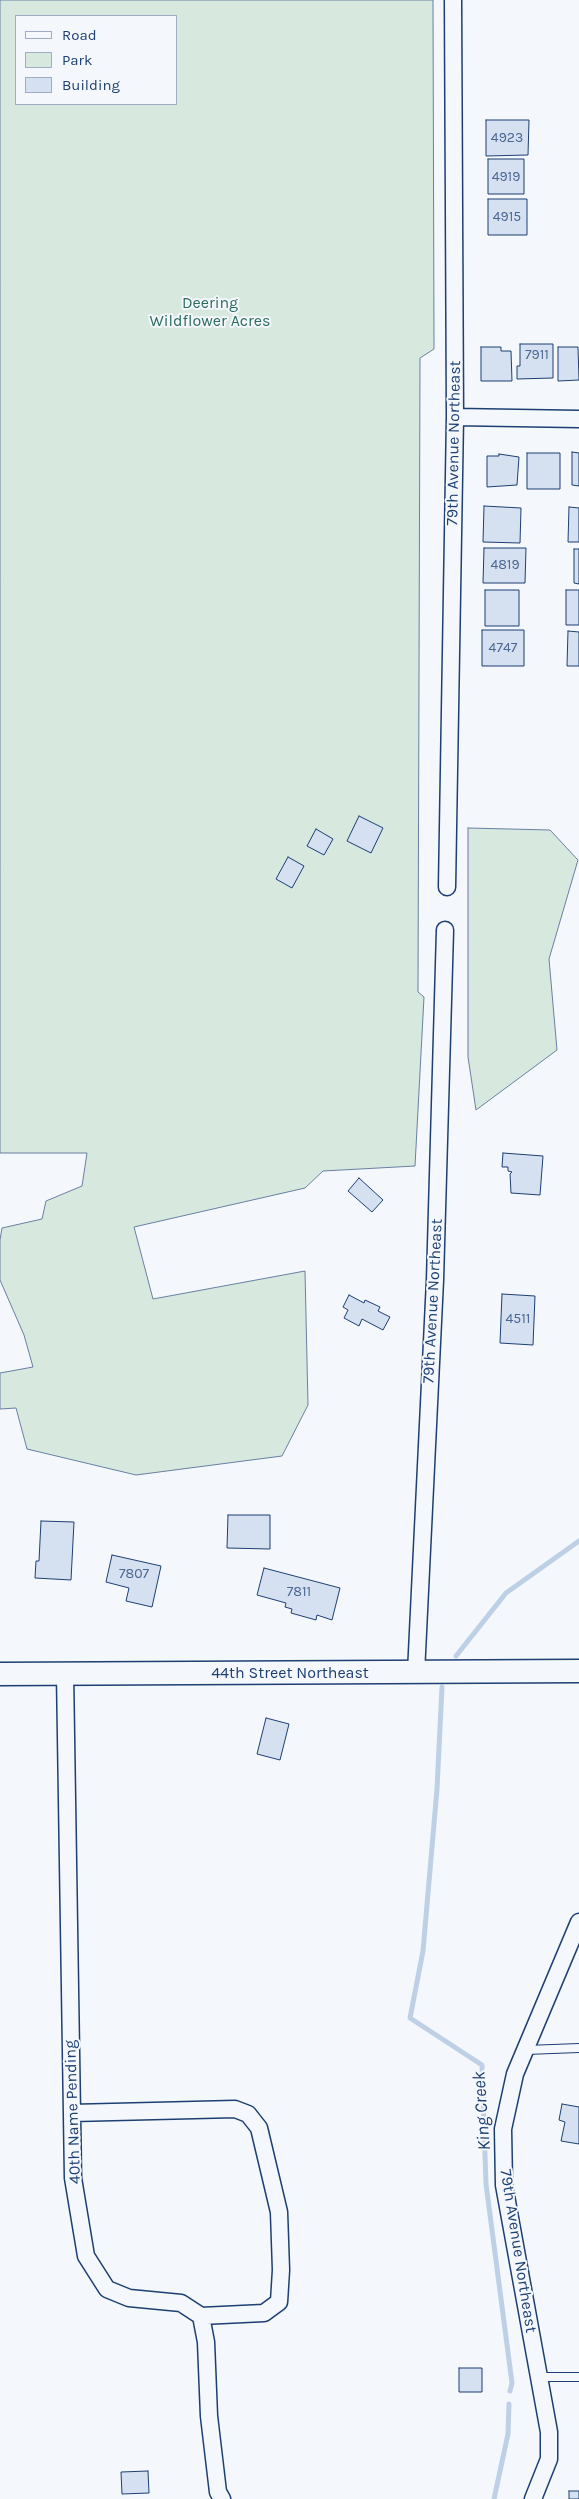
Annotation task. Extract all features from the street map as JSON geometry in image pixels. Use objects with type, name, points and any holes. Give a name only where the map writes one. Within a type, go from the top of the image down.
[{"type":"street","name":"79th Avenue Northeast","points":[[447,886],[455,417],[453,0]]},
{"type":"street","points":[[455,417],[579,419]]},
{"type":"street","name":"79th Avenue Northeast","points":[[416,1673],[435,1270],[445,930]]},
{"type":"street","name":"44th Street Northeast","points":[[0,1674],[579,1672]]},
{"type":"street","name":"40th Name Pending","points":[[65,1673],[73,2178],[86,2256],[107,2289],[130,2298],[181,2303],[201,2316]]},
{"type":"street","name":"79th Avenue Northeast","points":[[532,2499],[549,2459],[549,2432],[504,2185],[503,2129],[515,2074],[579,1922]]},
{"type":"street","points":[[72,2113],[235,2109],[248,2114],[259,2128],[279,2212],[281,2270],[279,2302],[264,2313],[201,2316],[206,2342],[209,2416],[218,2492],[222,2499]]},
{"type":"lane","points":[[526,2050],[579,2048]]},
{"type":"lane","points":[[539,2377],[579,2377]]},
{"type":"green space","name":"Deering Wildflower Acres","points":[[0,0],[433,0],[434,349],[420,358],[418,992],[424,997],[415,1166],[323,1171],[305,1188],[134,1227],[153,1299],[305,1271],[308,1405],[282,1456],[136,1475],[27,1449],[16,1408],[0,1409],[0,1373],[33,1367],[24,1335],[0,1280],[0,1240],[2,1228],[42,1219],[46,1201],[82,1186],[87,1153],[0,1153]]},
{"type":"green space","points":[[468,828],[550,830],[578,860],[549,959],[557,1050],[476,1110],[468,1057]]},
{"type":"building","points":[[486,120],[529,120],[528,155],[486,156]]},
{"type":"building","points":[[488,159],[524,159],[524,194],[488,194]]},
{"type":"building","points":[[488,199],[527,199],[527,235],[488,235]]},
{"type":"building","points":[[520,344],[553,344],[553,378],[517,379],[517,366],[520,366]]},
{"type":"building","points":[[481,347],[501,347],[501,351],[511,351],[512,381],[481,381]]},
{"type":"building","points":[[558,347],[578,347],[579,380],[558,381]]},
{"type":"building","points":[[572,452],[579,453],[579,486],[572,485]]},
{"type":"building","points":[[527,453],[560,453],[560,489],[527,489]]},
{"type":"building","points":[[499,454],[519,457],[517,485],[487,487],[487,456],[499,456]]},
{"type":"building","points":[[484,506],[521,508],[520,543],[483,542]]},
{"type":"building","points":[[569,507],[579,508],[579,542],[568,542]]},
{"type":"building","points":[[484,548],[526,548],[525,583],[483,583]]},
{"type":"building","points":[[574,549],[579,549],[579,584],[574,583]]},
{"type":"building","points":[[485,590],[519,590],[519,626],[485,626]]},
{"type":"building","points":[[566,590],[579,590],[579,625],[566,625]]},
{"type":"building","points":[[482,630],[524,630],[524,666],[482,666]]},
{"type":"building","points":[[568,631],[579,632],[579,666],[567,666]]},
{"type":"building","points":[[359,816],[383,828],[371,853],[347,841]]},
{"type":"building","points":[[316,829],[333,839],[324,855],[307,846]]},
{"type":"building","points":[[288,857],[304,866],[292,888],[276,879]]},
{"type":"building","points":[[503,1153],[543,1156],[540,1195],[511,1193],[510,1174],[512,1172],[508,1171],[508,1167],[502,1167]]},
{"type":"building","points":[[359,1178],[383,1200],[372,1212],[348,1191]]},
{"type":"building","points":[[502,1294],[535,1296],[533,1345],[500,1343]]},
{"type":"building","points":[[349,1295],[364,1303],[365,1300],[380,1307],[378,1311],[390,1317],[383,1330],[362,1319],[359,1326],[344,1318],[348,1310],[343,1307]]},
{"type":"building","points":[[228,1515],[270,1515],[270,1549],[227,1548]]},
{"type":"building","points":[[41,1521],[74,1522],[71,1580],[35,1578],[36,1561],[39,1561]]},
{"type":"building","points":[[112,1555],[161,1566],[152,1607],[126,1601],[129,1588],[106,1582]]},
{"type":"building","points":[[264,1568],[340,1588],[332,1620],[317,1615],[316,1620],[291,1613],[292,1609],[285,1607],[286,1603],[257,1595]]},
{"type":"building","points":[[266,1718],[289,1724],[280,1760],[257,1754]]},
{"type":"building","points":[[562,2104],[579,2107],[579,2144],[561,2141],[565,2122],[559,2120]]},
{"type":"building","points":[[459,2368],[482,2368],[482,2392],[459,2392]]},
{"type":"building","points":[[148,2471],[149,2493],[122,2494],[121,2472]]},
{"type":"building","points":[[569,2491],[579,2491],[579,2499],[569,2499]]},
{"type":"waterway","name":"King Creek","points":[[456,1656],[506,1593],[579,1541]]},
{"type":"waterway","name":"King Creek","points":[[442,1687],[437,1789],[423,1951],[410,2018],[482,2065],[486,2184],[512,2383],[510,2391]]},
{"type":"waterway","name":"King Creek","points":[[494,2499],[508,2434],[509,2404]]}]
